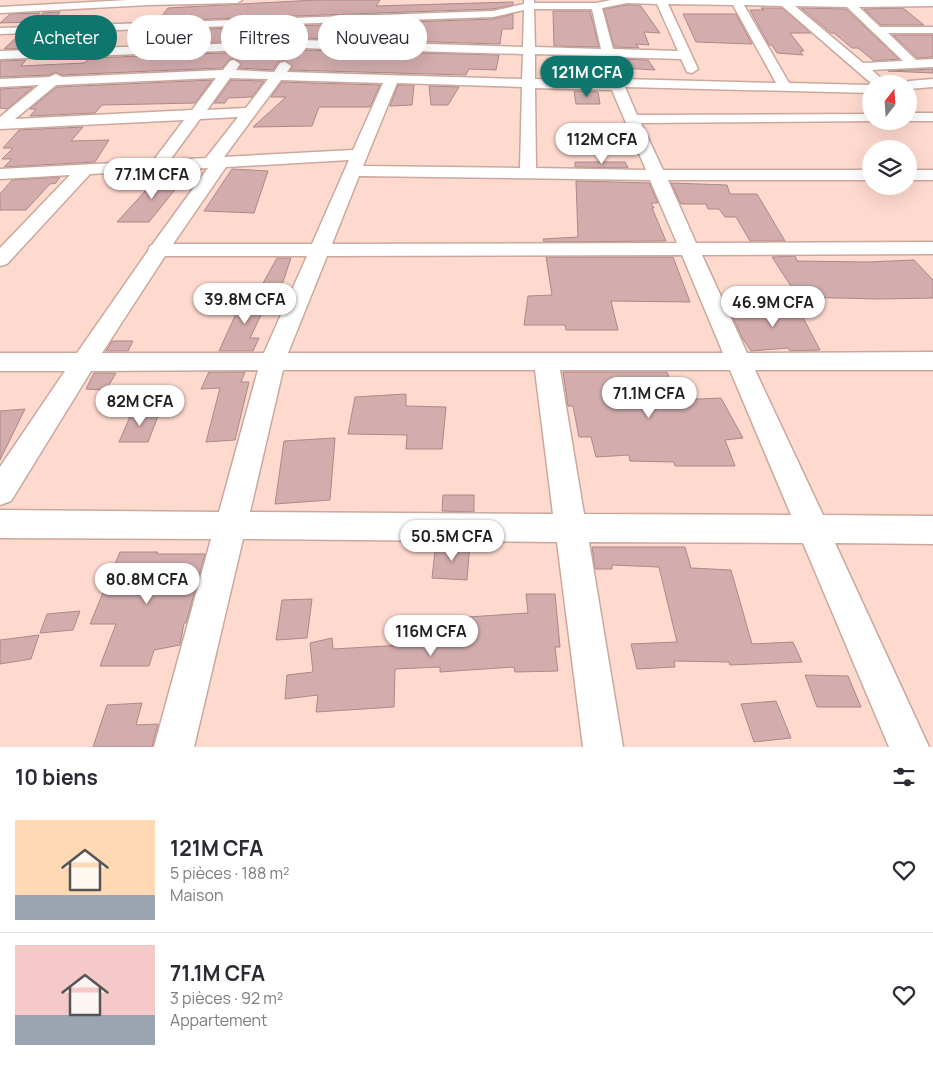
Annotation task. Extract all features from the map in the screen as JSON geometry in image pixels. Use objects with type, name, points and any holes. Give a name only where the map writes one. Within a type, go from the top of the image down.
[{"type":"street","points":[[0,16],[5,10],[150,1],[237,0]]},
{"type":"street","points":[[427,16],[492,14],[529,3],[596,6],[627,0],[933,3]]},
{"type":"street","points":[[661,0],[699,85]]},
{"type":"street","points":[[119,26],[150,1]]},
{"type":"street","points":[[736,2],[785,87]]},
{"type":"street","points":[[784,2],[869,75]]},
{"type":"street","points":[[848,2],[912,64]]},
{"type":"street","points":[[917,2],[933,15]]},
{"type":"street","points":[[528,174],[529,3]]},
{"type":"street","points":[[596,6],[616,84],[909,747]]},
{"type":"street","points":[[368,15],[385,15]]},
{"type":"street","points":[[0,31],[221,23]]},
{"type":"street","points":[[308,35],[318,23]]},
{"type":"street","points":[[877,30],[933,30]]},
{"type":"street","points":[[427,47],[686,55]]},
{"type":"street","points":[[117,51],[221,48]]},
{"type":"street","points":[[0,55],[15,54]]},
{"type":"street","points":[[0,124],[78,60]]},
{"type":"street","points":[[158,165],[237,60]]},
{"type":"street","points":[[0,492],[82,362],[250,112],[289,60]]},
{"type":"street","points":[[860,67],[933,63]]},
{"type":"street","points":[[0,83],[227,74],[529,83],[862,89]]},
{"type":"street","points":[[174,747],[272,361],[392,78]]},
{"type":"street","points":[[918,84],[933,83]]},
{"type":"street","points":[[0,124],[250,112]]},
{"type":"street","points":[[632,119],[862,118]]},
{"type":"street","points":[[0,174],[216,162],[356,163],[528,174],[862,175]]},
{"type":"street","points":[[0,260],[85,170]]},
{"type":"street","points":[[917,175],[933,175]]},
{"type":"street","points":[[157,250],[933,248]]},
{"type":"street","points":[[0,362],[933,360]]},
{"type":"street","points":[[546,361],[603,747]]},
{"type":"street","points":[[0,524],[933,530]]},
{"type":"building","points":[[316,0],[380,0],[376,6],[513,2],[513,5],[493,9],[308,16],[221,15],[221,19],[211,19],[211,15],[163,15],[168,8]]},
{"type":"building","points":[[640,5],[660,33],[644,32],[649,45],[636,44],[639,48],[614,47],[604,9]]},
{"type":"building","points":[[761,8],[782,8],[811,33],[790,33],[804,51],[800,51],[803,55],[777,53],[772,45],[769,45],[750,10],[764,10]]},
{"type":"building","points":[[801,8],[846,9],[899,59],[874,61],[858,48],[852,48],[834,33],[831,33]]},
{"type":"building","points":[[903,8],[924,25],[881,25],[864,9]]},
{"type":"building","points":[[553,11],[590,11],[599,47],[554,46]]},
{"type":"building","points":[[60,12],[58,15],[41,15],[43,13]]},
{"type":"building","points":[[40,13],[38,15],[15,15],[15,22],[0,23],[10,14]]},
{"type":"building","points":[[513,14],[513,29],[502,29],[500,44],[427,42],[427,21],[493,19]]},
{"type":"building","points":[[683,14],[736,14],[752,44],[696,42]]},
{"type":"building","points":[[308,25],[318,25],[318,39],[308,38]]},
{"type":"building","points":[[211,29],[221,29],[221,42],[211,42]]},
{"type":"building","points":[[893,35],[933,35],[933,57],[917,58]]},
{"type":"building","points":[[15,39],[15,49],[4,49]]},
{"type":"building","points":[[308,50],[318,50],[318,60],[427,60],[427,53],[499,55],[496,70],[469,69],[466,75],[290,70],[293,66],[285,60],[308,60]]},
{"type":"building","points":[[211,53],[221,53],[221,60],[229,60],[222,68],[62,75],[55,72],[49,75],[0,77],[0,61],[26,60],[21,66],[84,63],[88,60],[117,60],[117,57],[127,57],[127,60],[211,60]]},
{"type":"building","points":[[554,56],[602,58],[604,67],[598,67],[598,72],[594,72],[595,80],[571,79],[569,67],[555,66]]},
{"type":"building","points":[[618,59],[648,60],[655,70],[621,68]]},
{"type":"building","points":[[237,60],[285,60],[278,62],[273,70],[239,68],[242,64]]},
{"type":"building","points":[[933,69],[933,73],[888,71]]},
{"type":"building","points":[[212,80],[195,103],[102,105],[95,113],[30,116],[36,109],[30,109],[57,87]]},
{"type":"building","points":[[231,80],[264,81],[252,97],[228,98],[225,103],[214,103]]},
{"type":"building","points":[[282,82],[380,85],[370,107],[319,107],[312,126],[253,127],[286,97],[271,97]]},
{"type":"building","points":[[398,85],[414,85],[412,105],[390,106]]},
{"type":"building","points":[[429,86],[459,87],[448,105],[431,105]]},
{"type":"building","points":[[33,87],[7,109],[0,108],[0,89]]},
{"type":"building","points":[[574,91],[598,92],[600,104],[576,104]]},
{"type":"building","points":[[83,127],[71,141],[109,140],[95,162],[4,167],[12,159],[2,159],[13,148],[3,148],[19,130]]},
{"type":"building","points":[[575,162],[625,162],[628,168],[575,167]]},
{"type":"building","points":[[232,169],[268,171],[254,213],[204,211]]},
{"type":"building","points":[[186,176],[149,222],[117,222],[158,177]]},
{"type":"building","points":[[60,177],[56,183],[50,184],[26,210],[0,210],[0,194],[12,180]]},
{"type":"building","points":[[576,181],[649,183],[658,203],[651,203],[654,208],[652,208],[666,241],[544,242],[543,239],[578,237]]},
{"type":"building","points":[[671,183],[727,185],[730,194],[757,194],[785,241],[750,241],[736,217],[725,217],[719,209],[708,209],[706,204],[681,204]]},
{"type":"building","points":[[795,256],[797,261],[867,262],[914,260],[933,280],[933,298],[798,297],[772,257]]},
{"type":"building","points":[[546,257],[673,257],[690,302],[611,301],[618,330],[566,330],[565,325],[524,325],[528,296],[552,295]]},
{"type":"building","points":[[277,258],[291,258],[279,294],[257,294]]},
{"type":"building","points":[[244,296],[270,296],[250,338],[259,338],[253,351],[219,351]]},
{"type":"building","points":[[727,305],[797,306],[820,350],[790,351],[788,348],[751,351],[743,339]]},
{"type":"building","points":[[112,341],[133,341],[128,351],[106,351]]},
{"type":"building","points":[[209,372],[245,372],[241,382],[249,382],[235,440],[206,442],[220,388],[201,389]]},
{"type":"building","points":[[563,372],[667,372],[678,400],[721,398],[743,438],[725,440],[735,466],[675,466],[674,462],[630,461],[629,455],[596,457],[591,437],[579,437],[573,406],[568,406]]},
{"type":"building","points":[[94,373],[116,373],[106,390],[86,389]]},
{"type":"building","points":[[406,394],[406,406],[446,407],[442,449],[406,449],[407,435],[348,434],[355,397]]},
{"type":"building","points":[[25,409],[0,460],[0,411]]},
{"type":"building","points":[[160,411],[148,442],[119,442],[132,412]]},
{"type":"building","points":[[335,438],[330,500],[275,504],[284,441]]},
{"type":"building","points":[[443,495],[474,495],[474,512],[442,511]]},
{"type":"building","points":[[441,543],[470,543],[467,580],[432,578],[435,551],[441,551]]},
{"type":"building","points":[[592,547],[685,547],[691,568],[731,570],[752,644],[793,642],[802,662],[730,665],[729,662],[674,661],[675,667],[637,669],[631,644],[677,642],[659,567],[612,565],[612,569],[595,569]]},
{"type":"building","points":[[120,552],[205,554],[186,623],[184,623],[180,645],[154,650],[149,666],[100,666],[116,624],[90,624]]},
{"type":"building","points":[[526,594],[555,594],[560,647],[555,647],[558,671],[515,672],[514,667],[440,672],[440,667],[395,669],[394,707],[316,712],[318,695],[285,699],[287,675],[313,672],[310,643],[332,638],[333,649],[439,643],[438,619],[528,613]]},
{"type":"building","points":[[312,599],[307,638],[276,640],[282,600]]},
{"type":"building","points":[[80,611],[73,630],[40,633],[47,614]]},
{"type":"building","points":[[39,635],[31,659],[0,664],[0,640]]},
{"type":"building","points":[[805,675],[848,676],[861,707],[817,707]]},
{"type":"building","points":[[776,701],[791,738],[754,742],[741,704]]},
{"type":"building","points":[[142,703],[136,725],[158,724],[152,747],[93,747],[107,705]]}]
